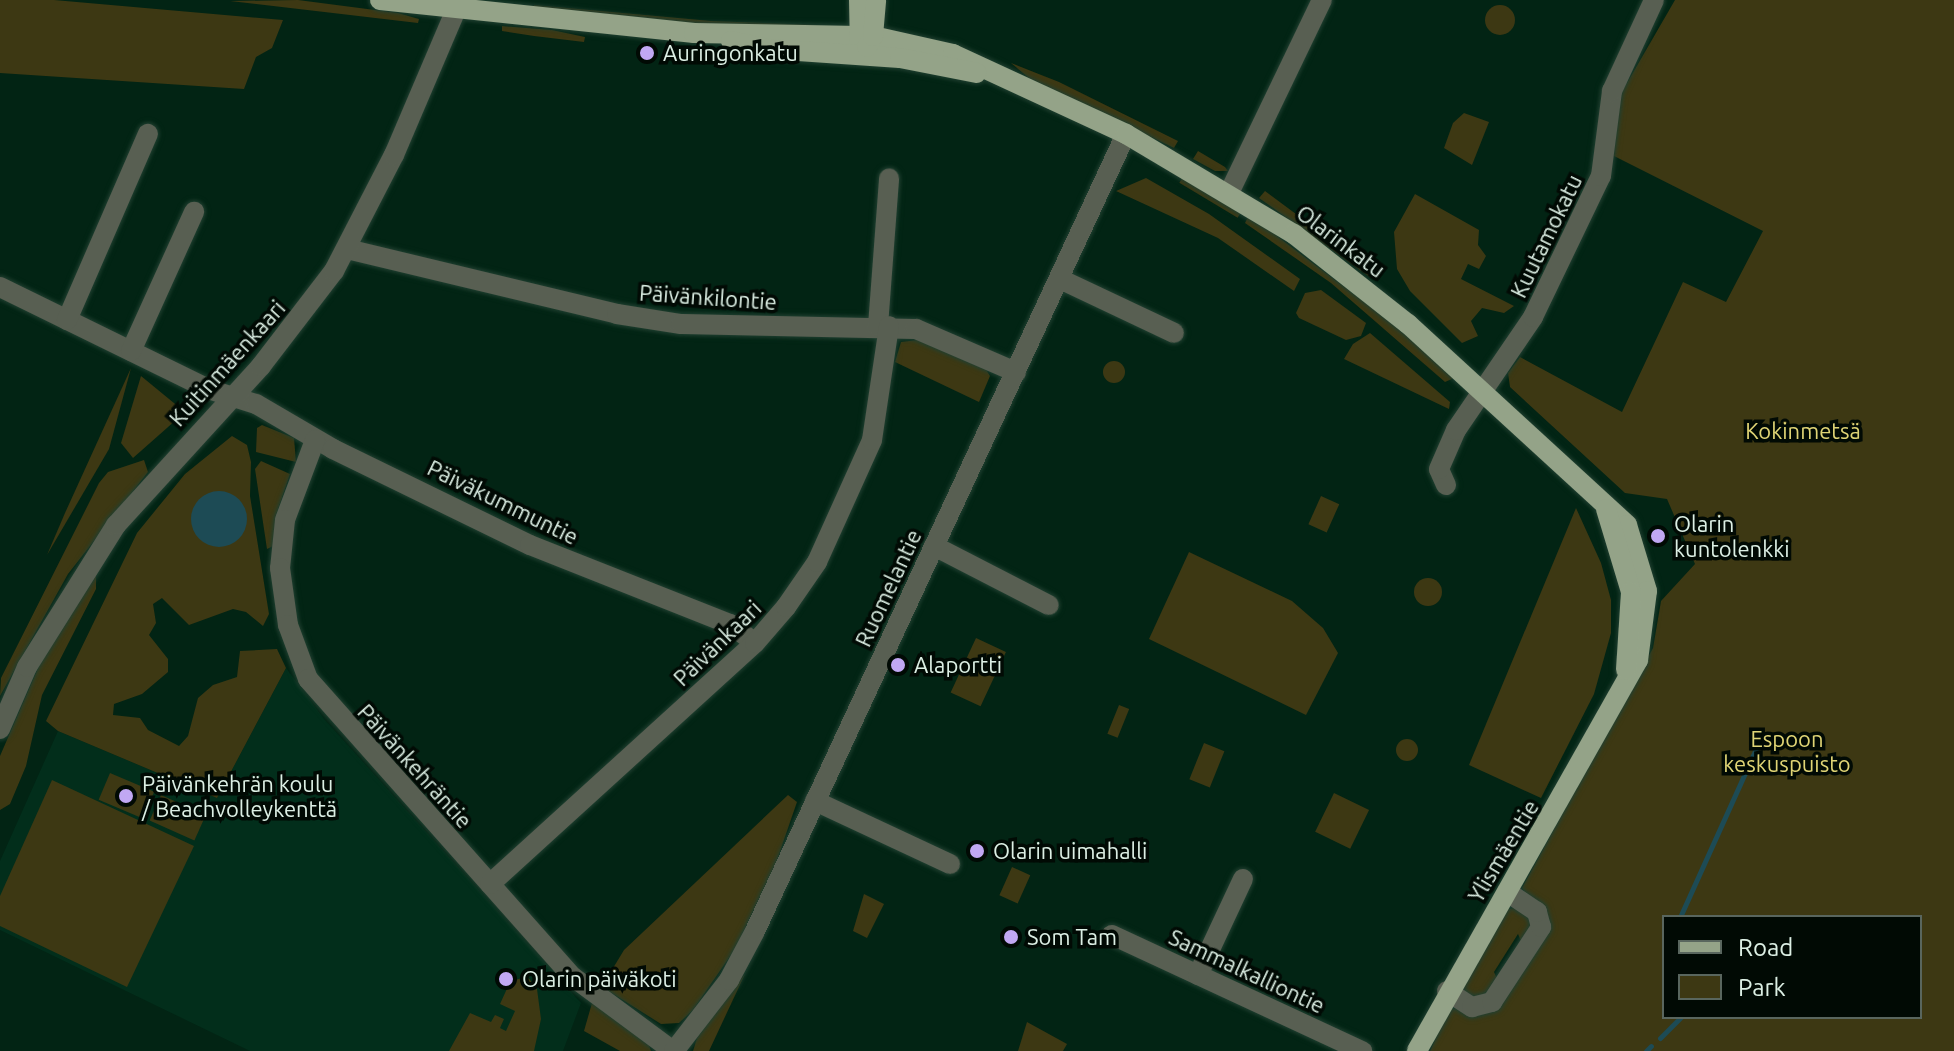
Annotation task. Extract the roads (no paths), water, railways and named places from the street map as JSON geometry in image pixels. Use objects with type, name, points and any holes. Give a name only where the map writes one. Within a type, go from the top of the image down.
[{"type":"main road","name":"Olarinkatu","points":[[380,0],[458,4],[694,33],[769,49],[864,42],[1000,77],[1126,134],[1230,191],[1335,264],[1482,391],[1606,509],[1639,591]]},
{"type":"main road","points":[[859,0],[864,42]]},
{"type":"main road","points":[[864,42],[876,0]]},
{"type":"main road","name":"Ylismäentie","points":[[1417,1051],[1447,991],[1571,785],[1626,674],[1639,591]]},
{"type":"street","points":[[1230,191],[1322,0]]},
{"type":"street","name":"Kuutamokatu","points":[[1446,485],[1439,469],[1456,430],[1533,317],[1601,176],[1612,91],[1654,0]]},
{"type":"street","name":"Kuitinmäenkaari","points":[[0,729],[27,667],[91,560],[162,471],[234,396],[301,317],[347,249],[394,155],[458,4]]},
{"type":"street","points":[[67,320],[148,134]]},
{"type":"street","name":"Ruomelantie","points":[[674,1051],[739,963],[1126,134]]},
{"type":"street","name":"Päivänkaari","points":[[490,884],[755,643],[817,562],[872,440],[883,326],[889,178]]},
{"type":"street","points":[[131,351],[194,212]]},
{"type":"street","name":"Päivänkilontie","points":[[347,249],[668,322],[883,326],[933,334],[1016,372]]},
{"type":"street","points":[[1060,279],[1174,333]]},
{"type":"street","name":"Päiväkummuntie","points":[[0,287],[208,389],[234,396],[315,440],[530,545],[730,624],[755,643]]},
{"type":"street","name":"Päivänkehräntie","points":[[315,440],[285,520],[281,552],[281,587],[302,666],[337,716],[573,977],[674,1051]]},
{"type":"street","points":[[934,546],[1049,605]]},
{"type":"street","points":[[815,801],[950,864]]},
{"type":"street","points":[[1198,975],[1243,879]]},
{"type":"street","points":[[1447,991],[1478,1008],[1492,1002],[1541,927],[1537,912],[1507,892]]},
{"type":"street","name":"Sammalkalliontie","points":[[1112,935],[1362,1051]]},
{"type":"water","points":[[219,491],[239,499],[247,519],[239,539],[219,547],[199,539],[191,519],[199,499]]},
{"type":"waterway","points":[[1681,915],[1756,749]]},
{"type":"waterway","points":[[1660,1038],[1679,1019]]},
{"type":"waterway","points":[[1646,1051],[1651,1046]]},
{"type":"place","name":"Auringonkatu","points":[[647,53]]},
{"type":"place","name":"Olarin kuntolenkki","points":[[1658,536]]},
{"type":"place","name":"Alaportti","points":[[898,665]]},
{"type":"place","name":"Päivänkehrän koulu / Beachvolleykenttä","points":[[126,796]]},
{"type":"place","name":"Olarin uimahalli","points":[[977,851]]},
{"type":"place","name":"Som Tam","points":[[1011,937]]},
{"type":"place","name":"Olarin päiväkoti","points":[[506,979]]},
{"type":"park label","name":"Kokinmetsä","points":[[1803,431]]},
{"type":"park label","name":"Espoon keskuspuisto","points":[[1787,750]]}]
